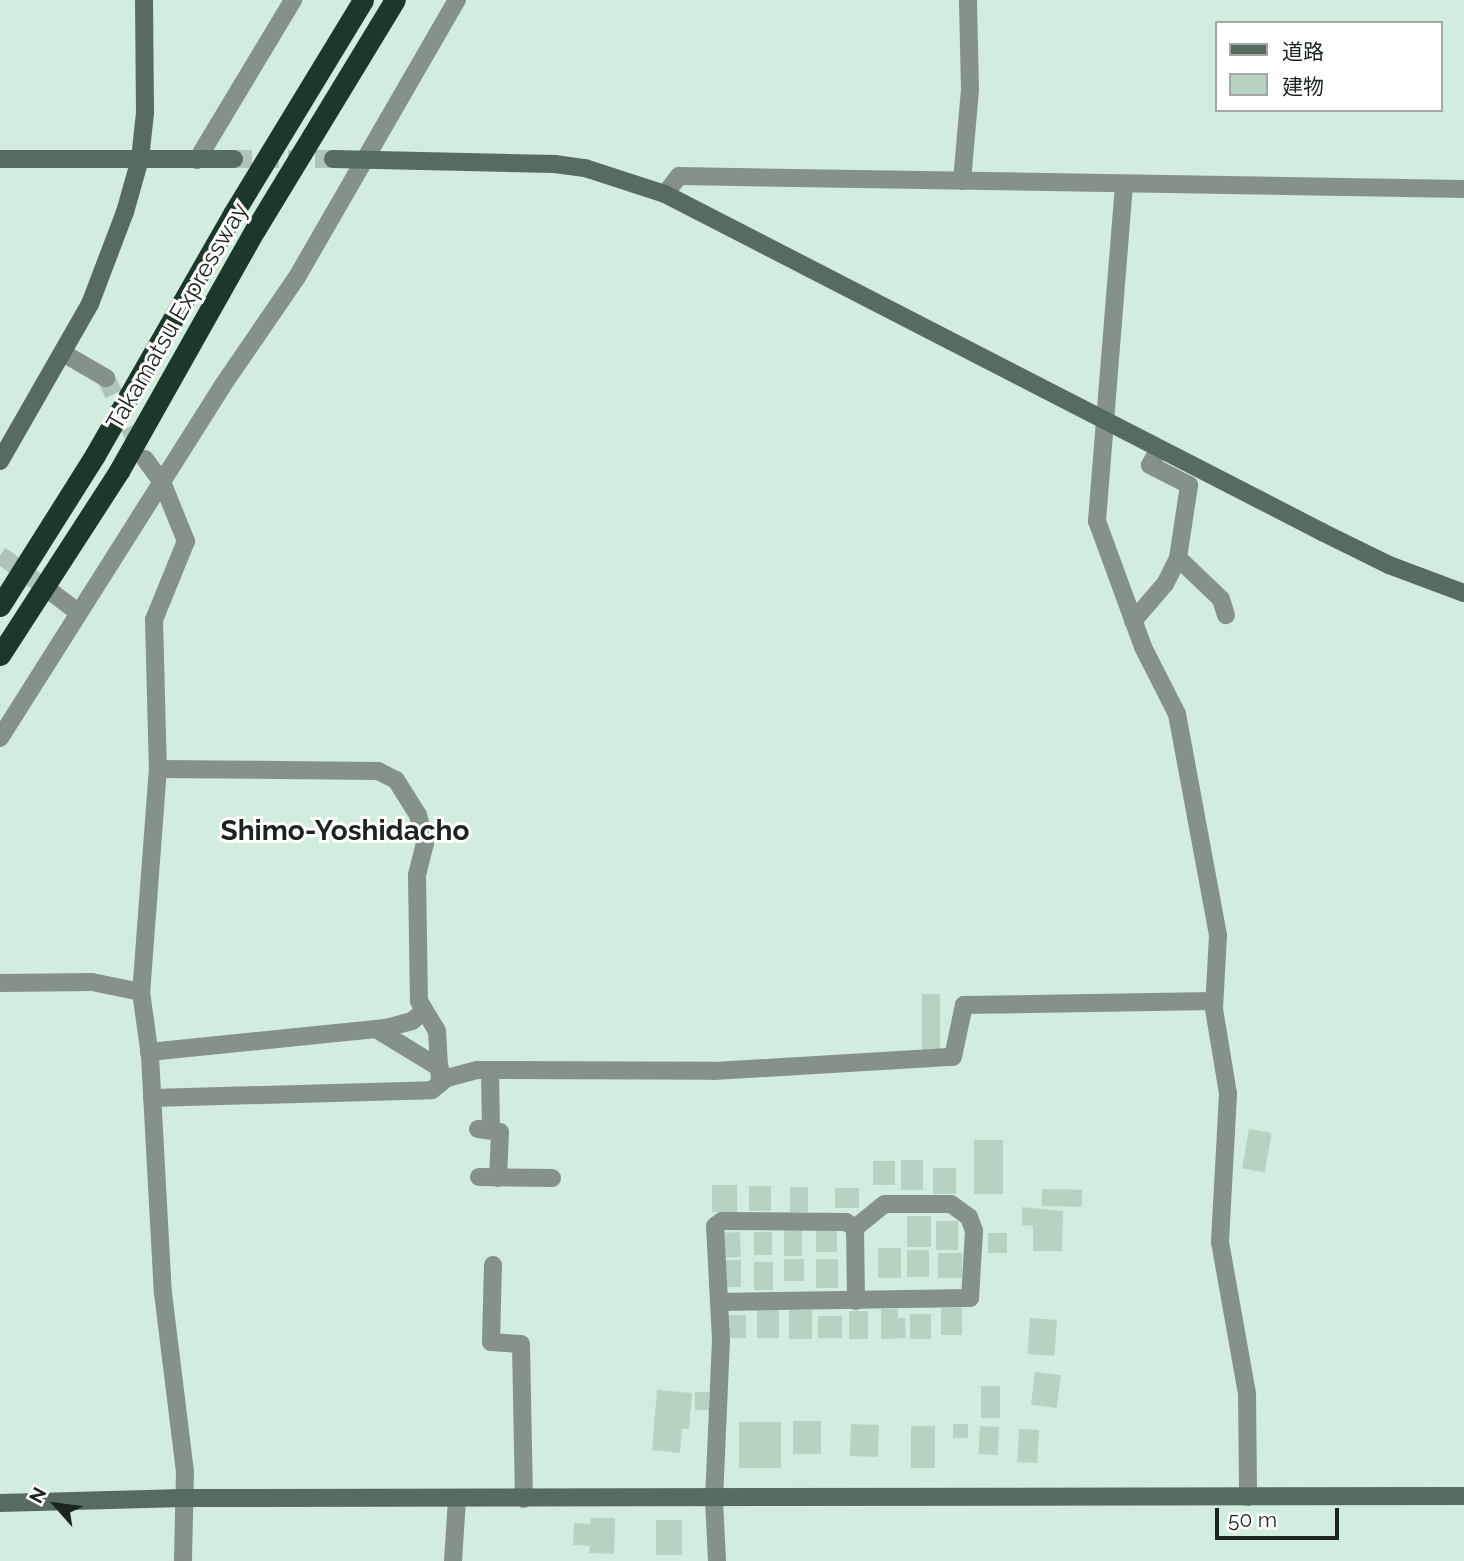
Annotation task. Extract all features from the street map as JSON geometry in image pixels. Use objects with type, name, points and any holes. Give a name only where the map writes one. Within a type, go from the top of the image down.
[{"type":"highway","name":"Takamatsu Expressway","points":[[0,607],[95,456],[233,214],[363,0]]},
{"type":"highway","name":"Takamatsu Expressway","points":[[0,655],[119,471],[255,230],[395,0]]},
{"type":"street","points":[[0,461],[63,353],[108,264],[140,159],[144,0]]},
{"type":"street","points":[[197,160],[293,0]]},
{"type":"street","points":[[0,738],[8,709],[77,611],[297,276],[457,0]]},
{"type":"street","points":[[962,181],[970,90],[968,0]]},
{"type":"street","points":[[0,159],[234,159]]},
{"type":"street","points":[[333,159],[555,164],[585,168],[665,194],[1389,565],[1464,593]]},
{"type":"street","points":[[665,194],[678,176],[1124,186],[1464,189]]},
{"type":"street","points":[[1124,186],[1097,522],[1133,621],[1177,714],[1218,934],[1214,1001],[1228,1094],[1220,1242],[1247,1393],[1248,1497]]},
{"type":"street","points":[[63,353],[106,378]]},
{"type":"street","points":[[1133,621],[1165,584],[1178,558],[1189,485],[1150,465],[1159,449]]},
{"type":"street","points":[[145,458],[162,482],[186,541],[153,620],[158,769],[141,992],[149,1052],[163,1293],[185,1471],[183,1561]]},
{"type":"street","points":[[1178,558],[1221,599],[1226,615]]},
{"type":"street","points":[[50,591],[77,611]]},
{"type":"street","points":[[152,1098],[432,1090],[440,1076],[437,1031],[418,1001],[417,875],[425,843],[418,815],[396,780],[378,771],[158,769]]},
{"type":"street","points":[[0,983],[92,982],[141,992]]},
{"type":"street","points":[[376,1029],[440,1076],[490,1070],[714,1071],[953,1057],[964,1005],[1214,1001]]},
{"type":"street","points":[[149,1052],[376,1029],[412,1021],[424,1011]]},
{"type":"street","points":[[490,1070],[484,1128],[500,1132],[498,1178]]},
{"type":"street","points":[[479,1177],[552,1178]]},
{"type":"street","points":[[719,1302],[970,1298],[976,1252],[969,1217],[951,1204],[886,1204],[855,1228]]},
{"type":"street","points":[[717,1561],[714,1500],[719,1302],[715,1226],[722,1221],[846,1222],[855,1228]]},
{"type":"street","points":[[855,1228],[856,1301]]},
{"type":"street","points":[[493,1265],[491,1342],[521,1344],[524,1499]]},
{"type":"street","points":[[0,1503],[183,1498],[714,1500],[1464,1496]]},
{"type":"street","points":[[453,1561],[457,1499]]},
{"type":"building","points":[[922,994],[940,994],[940,1051],[922,1051]]},
{"type":"building","points":[[1249,1129],[1272,1133],[1265,1172],[1242,1168]]},
{"type":"building","points":[[974,1140],[1003,1140],[1003,1194],[974,1194]]},
{"type":"building","points":[[901,1160],[923,1160],[923,1190],[901,1190]]},
{"type":"building","points":[[873,1161],[895,1161],[895,1185],[873,1185]]},
{"type":"building","points":[[933,1168],[956,1168],[956,1194],[933,1194]]},
{"type":"building","points":[[712,1185],[737,1185],[737,1212],[712,1212]]},
{"type":"building","points":[[749,1186],[771,1186],[771,1211],[749,1211]]},
{"type":"building","points":[[790,1187],[808,1187],[808,1212],[790,1212]]},
{"type":"building","points":[[835,1188],[859,1188],[859,1208],[835,1208]]},
{"type":"building","points":[[1042,1189],[1082,1190],[1082,1207],[1042,1206]]},
{"type":"building","points":[[1022,1207],[1063,1211],[1062,1251],[1033,1251],[1033,1226],[1022,1225]]},
{"type":"building","points":[[907,1216],[931,1216],[931,1247],[907,1247]]},
{"type":"building","points":[[936,1221],[958,1221],[958,1250],[936,1250]]},
{"type":"building","points":[[816,1228],[837,1228],[837,1252],[816,1252]]},
{"type":"building","points":[[784,1229],[802,1229],[802,1256],[784,1256]]},
{"type":"building","points":[[740,1232],[741,1257],[720,1258],[719,1233]]},
{"type":"building","points":[[754,1232],[772,1232],[772,1255],[754,1255]]},
{"type":"building","points":[[988,1233],[1007,1233],[1007,1253],[988,1253]]},
{"type":"building","points":[[878,1248],[901,1248],[901,1278],[878,1278]]},
{"type":"building","points":[[907,1250],[929,1250],[929,1277],[907,1277]]},
{"type":"building","points":[[938,1253],[962,1253],[962,1278],[938,1278]]},
{"type":"building","points":[[784,1259],[804,1259],[804,1281],[784,1281]]},
{"type":"building","points":[[816,1259],[838,1259],[838,1288],[816,1288]]},
{"type":"building","points":[[722,1260],[741,1260],[741,1287],[722,1287]]},
{"type":"building","points":[[754,1262],[773,1262],[773,1290],[754,1290]]},
{"type":"building","points":[[941,1308],[962,1308],[962,1335],[941,1335]]},
{"type":"building","points":[[757,1309],[779,1309],[779,1338],[757,1338]]},
{"type":"building","points":[[881,1309],[898,1309],[898,1318],[905,1318],[906,1338],[881,1339]]},
{"type":"building","points":[[789,1310],[812,1310],[812,1339],[789,1339]]},
{"type":"building","points":[[849,1311],[868,1311],[868,1339],[849,1339]]},
{"type":"building","points":[[910,1314],[931,1314],[931,1339],[910,1339]]},
{"type":"building","points":[[728,1315],[746,1315],[746,1338],[728,1338]]},
{"type":"building","points":[[818,1316],[842,1316],[842,1338],[818,1338]]},
{"type":"building","points":[[1030,1318],[1057,1320],[1054,1356],[1027,1354]]},
{"type":"building","points":[[1035,1372],[1061,1375],[1057,1408],[1031,1405]]},
{"type":"building","points":[[981,1386],[1000,1386],[1000,1418],[981,1418]]},
{"type":"building","points":[[657,1390],[692,1393],[689,1429],[682,1429],[680,1453],[652,1450]]},
{"type":"building","points":[[695,1392],[709,1392],[709,1410],[695,1410]]},
{"type":"building","points":[[793,1421],[821,1421],[821,1454],[793,1454]]},
{"type":"building","points":[[739,1422],[781,1422],[781,1468],[739,1468]]},
{"type":"building","points":[[851,1424],[879,1425],[878,1457],[850,1456]]},
{"type":"building","points":[[953,1424],[968,1424],[968,1438],[953,1438]]},
{"type":"building","points":[[911,1426],[935,1426],[935,1468],[911,1468]]},
{"type":"building","points":[[980,1426],[999,1427],[998,1455],[979,1454]]},
{"type":"building","points":[[1019,1429],[1039,1430],[1037,1463],[1017,1462]]},
{"type":"building","points":[[591,1518],[615,1518],[614,1554],[589,1553],[590,1546],[573,1545],[574,1523],[590,1524]]},
{"type":"building","points":[[656,1520],[682,1520],[682,1555],[656,1555]]},
{"type":"tunnel","points":[[234,159],[333,159]]},
{"type":"tunnel","points":[[106,378],[141,451]]},
{"type":"tunnel","points":[[0,555],[50,591]]},
{"type":"district","name":"Shimo-Yoshidacho","points":[[345,831]]}]
